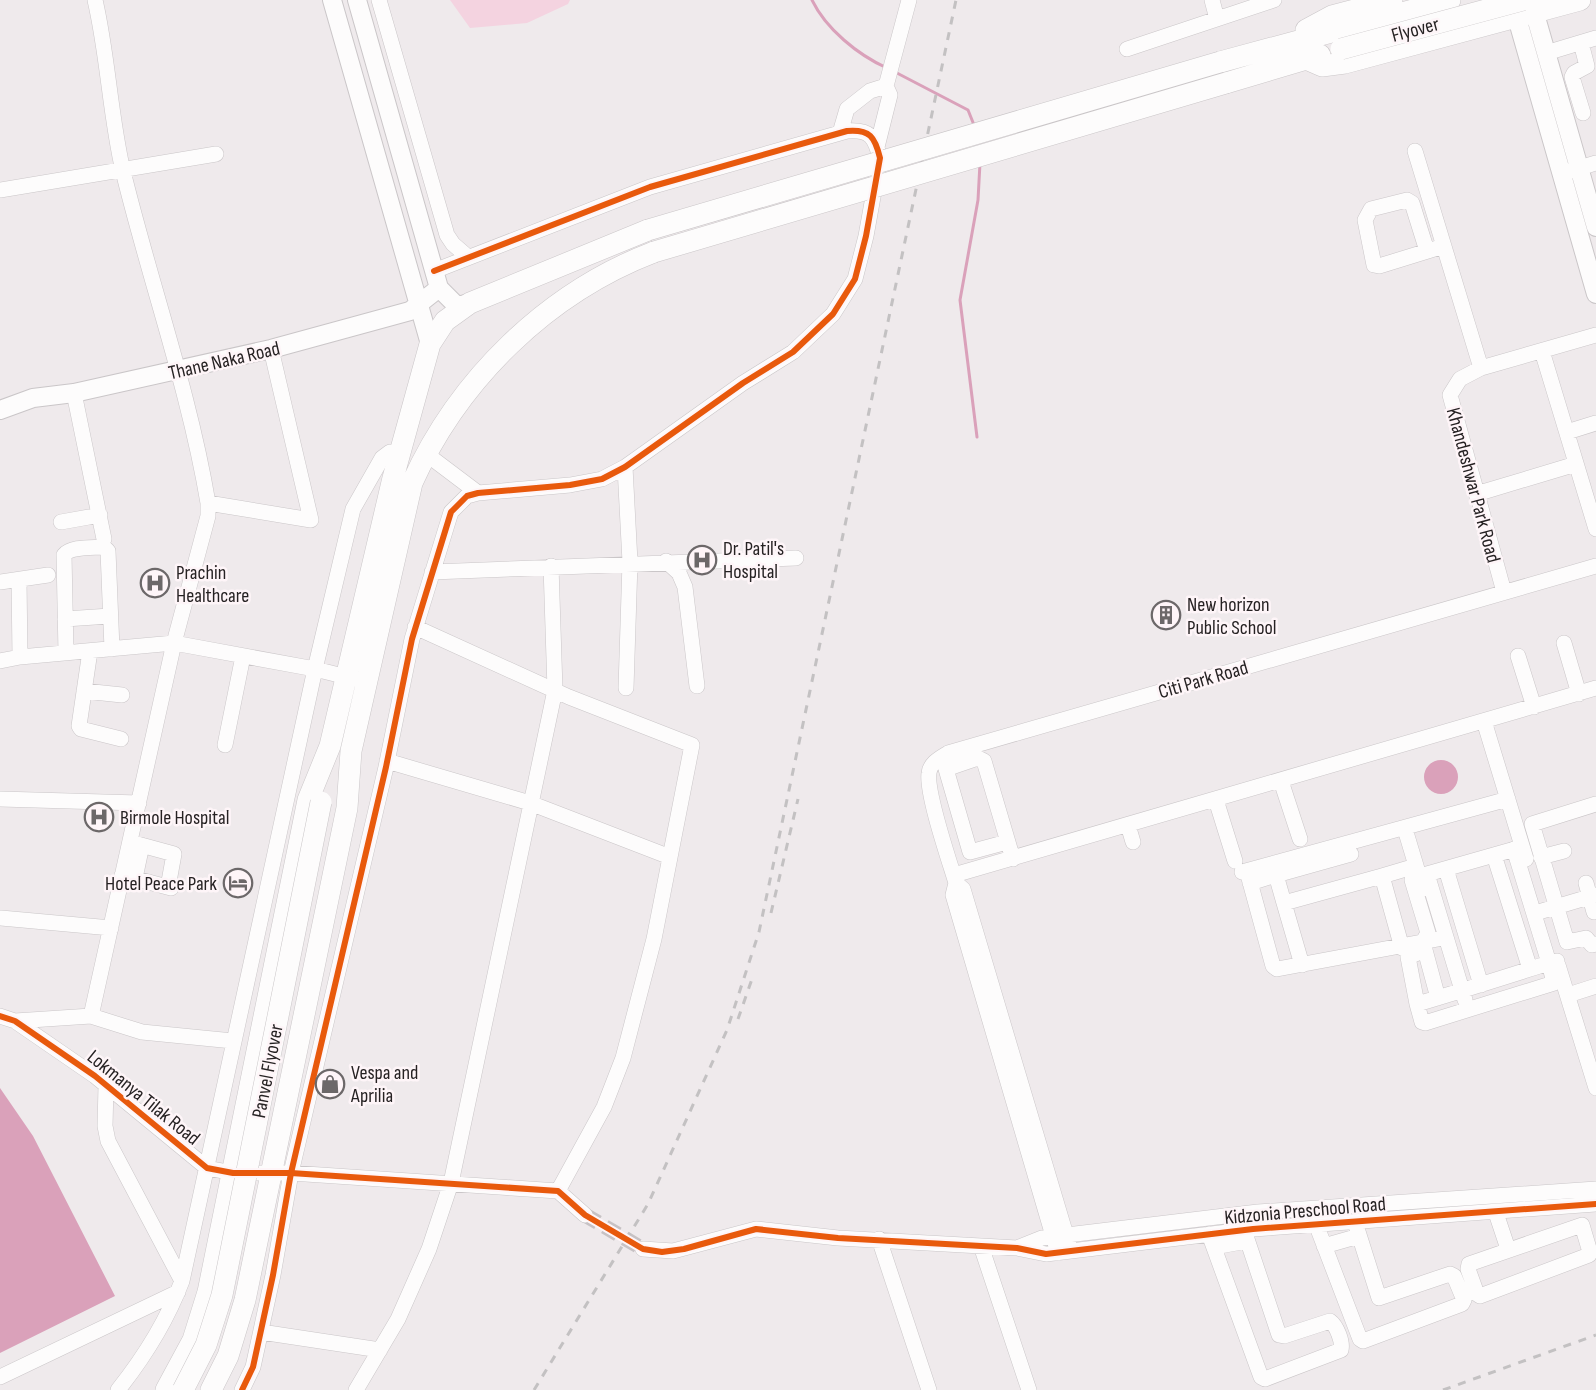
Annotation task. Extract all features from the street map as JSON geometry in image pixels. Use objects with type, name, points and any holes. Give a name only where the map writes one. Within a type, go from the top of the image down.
[{"type":"highway","points":[[1303,50],[1307,28],[1332,16],[1392,0]]},
{"type":"highway","name":"Flyover","points":[[1303,50],[1338,40],[1450,0]]},
{"type":"highway","points":[[211,1390],[238,1329],[282,1172],[347,808],[357,680],[400,454],[430,344],[445,321],[470,303],[648,230],[1220,62],[1303,50],[1322,66],[1345,63],[1523,6],[1580,0]]},
{"type":"highway","name":"Flyover","points":[[1338,40],[1523,6]]},
{"type":"highway","points":[[166,1390],[193,1340],[202,1314],[233,1173],[308,800],[357,680],[412,483],[425,453],[452,410],[509,345],[582,286],[607,272],[654,252],[1226,83],[1303,50]]},
{"type":"highway","name":"Panvel Flyover","points":[[198,1390],[218,1350],[234,1298],[328,804],[330,746]]},
{"type":"highway","name":"Panvel Flyover","points":[[183,1390],[206,1345],[222,1295],[328,804],[351,751]]},
{"type":"main road","points":[[332,0],[430,344]]},
{"type":"main road","points":[[357,0],[436,279],[457,306],[470,303]]},
{"type":"main road","points":[[1523,6],[1546,53],[1596,227]]},
{"type":"main road","points":[[1523,6],[1579,168],[1596,294]]},
{"type":"main road","name":"Thane Naka Road","points":[[0,410],[33,399],[74,393],[272,349],[410,311],[419,305],[436,279]]},
{"type":"street","points":[[91,1016],[111,928],[129,877],[136,844],[138,803],[174,643],[208,516],[208,503],[179,370],[123,169],[103,31],[95,0]]},
{"type":"street","points":[[379,0],[447,235],[453,244],[468,257]]},
{"type":"street","points":[[877,147],[890,95],[887,84],[901,39],[909,0]]},
{"type":"street","points":[[1212,0],[1217,19]]},
{"type":"street","points":[[1127,49],[1274,0]]},
{"type":"street","points":[[1546,53],[1590,46],[1587,66],[1574,72],[1572,77],[1583,113]]},
{"type":"street","points":[[840,133],[847,108],[870,91],[887,84]]},
{"type":"street","points":[[242,1390],[253,1367],[261,1332],[282,1172],[387,761],[415,627],[451,512],[467,496],[478,492],[602,479],[625,467],[743,383],[793,352],[834,314],[855,279],[866,236],[880,158],[877,147],[870,135],[861,130],[840,133],[650,187],[468,257],[436,279]]},
{"type":"street","points":[[1414,151],[1481,368]]},
{"type":"street","points":[[0,190],[216,154]]},
{"type":"street","points":[[1427,251],[1412,203],[1407,200],[1371,209],[1365,220],[1374,265],[1379,266],[1444,246]]},
{"type":"street","name":"Khandeshwar Park Road","points":[[1504,592],[1450,395],[1460,379],[1481,368],[1596,335]]},
{"type":"street","points":[[208,503],[311,520],[272,349]]},
{"type":"street","points":[[1542,351],[1596,529]]},
{"type":"street","points":[[74,393],[104,539]]},
{"type":"street","points":[[1567,432],[1596,423]]},
{"type":"street","points":[[118,1390],[153,1343],[180,1287],[352,509],[382,458],[390,452],[400,454]]},
{"type":"street","points":[[425,453],[478,492]]},
{"type":"street","points":[[1476,494],[1576,464]]},
{"type":"street","points":[[625,467],[630,562],[626,688]]},
{"type":"street","points":[[61,522],[100,515]]},
{"type":"street","points":[[66,653],[64,555],[68,551],[104,547],[108,551],[109,561],[112,649]]},
{"type":"street","points":[[432,572],[630,562],[796,558]]},
{"type":"street","points":[[666,561],[679,573],[685,587],[697,686]]},
{"type":"street","points":[[356,1390],[398,1318],[429,1249],[451,1183],[555,690],[551,566]]},
{"type":"street","name":"Citi Park Road","points":[[955,879],[931,792],[928,771],[934,761],[948,753],[980,751],[1596,566]]},
{"type":"street","points":[[0,582],[48,575]]},
{"type":"street","points":[[19,580],[20,657]]},
{"type":"street","points":[[65,619],[110,616]]},
{"type":"street","points":[[415,627],[555,690],[692,745],[654,939],[623,1058],[604,1107],[558,1191]]},
{"type":"street","points":[[0,661],[20,657],[174,643],[315,669],[357,680]]},
{"type":"street","points":[[1564,643],[1579,694]]},
{"type":"street","points":[[90,651],[79,726],[81,729],[121,739]]},
{"type":"street","points":[[225,745],[243,656]]},
{"type":"street","points":[[1518,656],[1534,707]]},
{"type":"street","points":[[1062,1244],[1002,1039],[953,895],[955,879],[1013,859],[1596,688]]},
{"type":"street","points":[[84,691],[122,695]]},
{"type":"street","points":[[1484,721],[1514,818],[1518,848],[1553,962],[1568,995],[1596,1088]]},
{"type":"street","points":[[1007,842],[972,852],[968,849],[946,769],[980,751],[1013,859]]},
{"type":"street","points":[[387,761],[530,803],[670,857]]},
{"type":"street","points":[[1281,781],[1299,840]]},
{"type":"street","points":[[0,799],[138,803]]},
{"type":"street","points":[[1247,871],[1276,875],[1405,835],[1508,799]]},
{"type":"street","points":[[1216,800],[1247,871],[1274,966],[1277,969],[1402,948],[1438,939]]},
{"type":"street","points":[[1514,818],[1590,801]]},
{"type":"street","points":[[1438,998],[1425,950],[1408,957],[1417,1004],[1422,1022],[1425,1023],[1554,983],[1549,909],[1542,857],[1532,824],[1562,809]]},
{"type":"street","points":[[1128,825],[1133,842]]},
{"type":"street","points":[[1247,871],[1405,835]]},
{"type":"street","points":[[1405,835],[1458,992]]},
{"type":"street","points":[[129,877],[169,887],[174,854],[136,844]]},
{"type":"street","points":[[1284,903],[1382,876],[1446,869],[1518,848]]},
{"type":"street","points":[[1518,848],[1567,942],[1586,938],[1590,944],[1596,944]]},
{"type":"street","points":[[1542,857],[1564,850]]},
{"type":"street","points":[[1494,855],[1530,969]]},
{"type":"street","points":[[1446,869],[1481,985]]},
{"type":"street","points":[[1418,873],[1438,939],[1458,992],[1468,1011]]},
{"type":"street","points":[[1418,873],[1428,933],[1422,943]]},
{"type":"street","points":[[1276,875],[1302,966]]},
{"type":"street","points":[[1382,876],[1402,948]]},
{"type":"street","points":[[1549,909],[1590,891],[1594,912]]},
{"type":"street","points":[[1,918],[111,928]]},
{"type":"street","points":[[1417,1004],[1553,962]]},
{"type":"street","points":[[1568,995],[1596,986]]},
{"type":"street","points":[[7,1019],[91,1016],[142,1032],[233,1041]]},
{"type":"street","name":"Lokmanya Tilak Road","points":[[7,1019],[106,1086],[207,1168]]},
{"type":"street","points":[[106,1086],[105,1126],[108,1141],[180,1287]]},
{"type":"street","points":[[207,1168],[233,1173],[282,1172],[558,1191],[585,1215]]},
{"type":"street","name":"Kidzonia Preschool Road","points":[[1062,1244],[1212,1241],[1316,1224],[1357,1229],[1386,1212],[1596,1189]]},
{"type":"street","name":"Kidzonia Preschool Road","points":[[643,1249],[673,1251],[756,1229],[846,1239],[1017,1248],[1046,1254],[1062,1244],[1258,1212],[1496,1212],[1596,1204]]},
{"type":"street","points":[[1576,1205],[1590,1252],[1589,1255],[1480,1296],[1468,1269],[1469,1264],[1582,1226]]},
{"type":"street","points":[[1496,1212],[1508,1249]]},
{"type":"street","points":[[1316,1224],[1324,1246],[1360,1340],[1363,1341],[1462,1304],[1464,1300],[1454,1276],[1450,1274],[1378,1298],[1357,1229],[1324,1246]]},
{"type":"street","points":[[1212,1241],[1260,1377],[1265,1379],[1341,1350],[1342,1346],[1335,1324],[1330,1321],[1284,1336],[1279,1335],[1246,1235]]},
{"type":"street","points":[[872,1239],[929,1390]]},
{"type":"street","points":[[981,1246],[1029,1390]]},
{"type":"street","points":[[0,1377],[180,1287]]},
{"type":"street","points":[[261,1332],[380,1350]]},
{"type":"shaded area","points":[[450,0],[570,0],[568,4],[527,23],[470,28]]},
{"type":"shaded area","points":[[1441,760],[1453,765],[1458,777],[1453,789],[1441,794],[1429,789],[1424,777],[1429,765]]},
{"type":"shaded area","points":[[0,1088],[33,1136],[115,1296],[0,1353]]},
{"type":"waterway","points":[[812,0],[834,31],[865,56],[887,68]]},
{"type":"waterway","points":[[895,72],[968,110],[974,125]]},
{"type":"waterway","points":[[977,437],[960,300],[978,200],[980,163]]},
{"type":"tunnel","points":[[585,1215],[643,1249]]},
{"type":"railway","points":[[534,1390],[648,1204],[727,1030],[759,932],[956,0]]},
{"type":"railway","points":[[771,913],[798,799]]},
{"type":"railway","points":[[738,1019],[752,979]]},
{"type":"railway","points":[[1443,1390],[1596,1335]]},
{"type":"cycle path","points":[[242,1390],[253,1367],[273,1275],[291,1173],[386,767],[412,639],[451,512],[467,496],[478,493],[570,485],[602,479],[625,467],[743,383],[793,352],[833,314],[855,279],[866,236],[880,158],[870,136],[861,131],[847,131],[650,187],[434,271]]},
{"type":"cycle path","points":[[0,1016],[15,1021],[95,1076],[207,1168],[233,1173],[291,1173],[558,1191],[585,1215],[643,1249],[662,1252],[684,1249],[756,1229],[838,1238],[1017,1248],[1046,1254],[1253,1229],[1596,1204]]},
{"type":"place","name":"Dr. Patil's Hospital","points":[[702,560]]},
{"type":"place","name":"Prachin Healthcare","points":[[155,583]]},
{"type":"place","name":"New horizon Public School","points":[[1166,615]]},
{"type":"place","name":"Birmole Hospital","points":[[99,817]]},
{"type":"place","name":"Hotel Peace Park","points":[[238,883]]},
{"type":"place","name":"Vespa and Aprilia","points":[[330,1084]]}]
